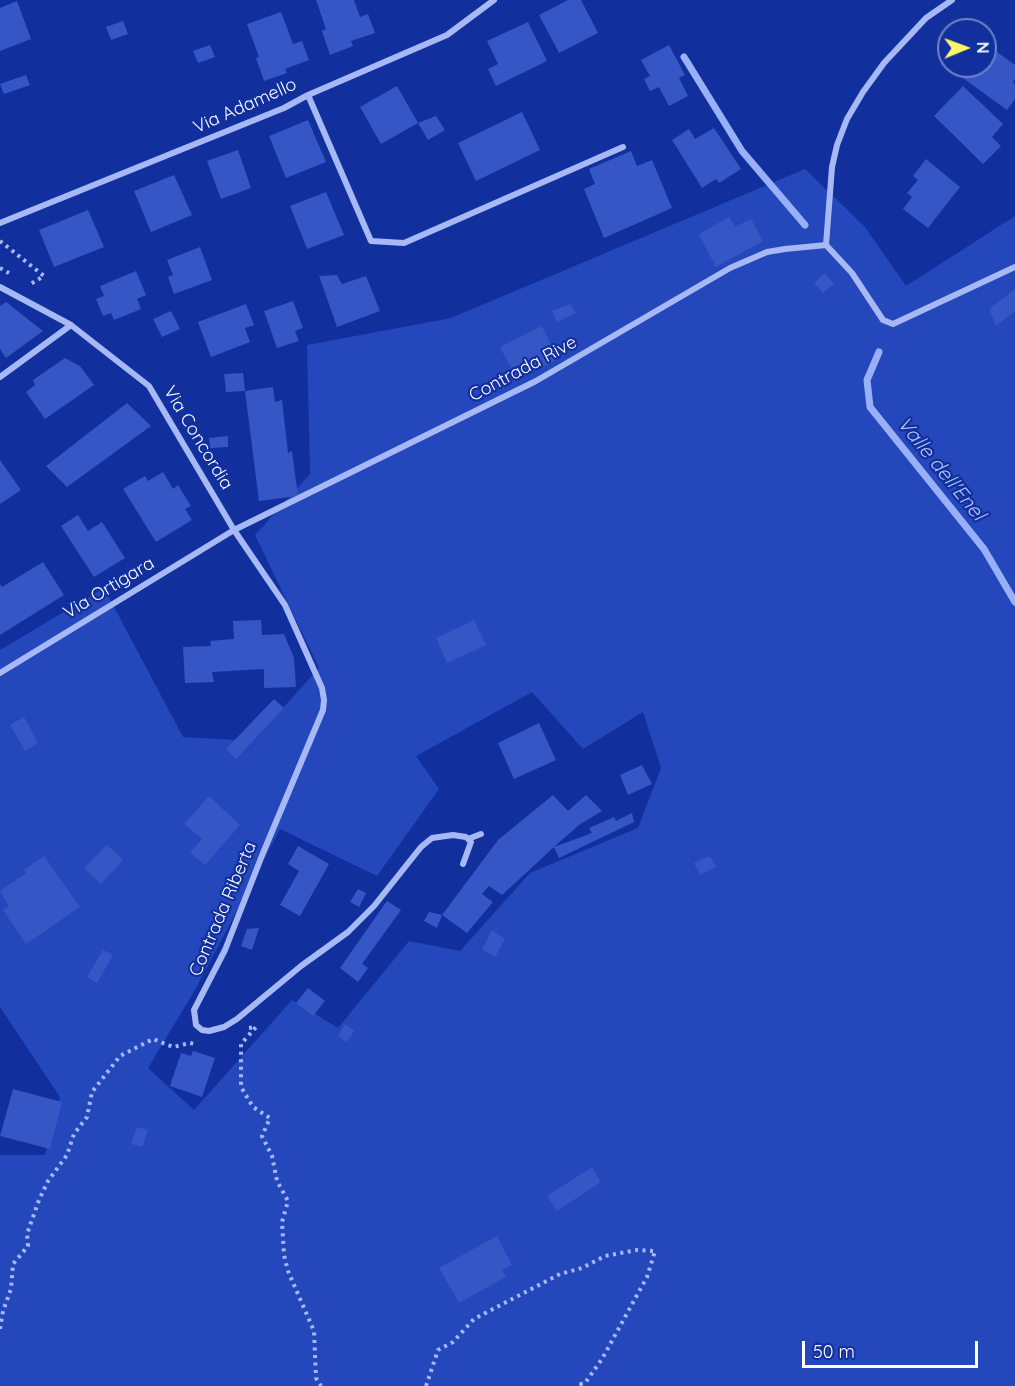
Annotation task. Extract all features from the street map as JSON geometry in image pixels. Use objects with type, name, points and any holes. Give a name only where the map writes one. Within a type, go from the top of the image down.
[{"type":"street","name":"Via Adamello","points":[[0,223],[284,108],[308,94],[447,35],[494,0]]},
{"type":"street","points":[[952,0],[926,18],[884,63],[847,119],[832,167],[826,245],[852,273],[883,320],[893,324],[1015,267]]},
{"type":"street","points":[[308,94],[371,241],[404,243],[623,147]]},
{"type":"street","name":"Contrada Rive","points":[[234,530],[536,381],[730,268],[767,252],[826,245]]},
{"type":"street","name":"Via Concordia","points":[[0,287],[71,325],[149,386],[234,530]]},
{"type":"street","points":[[0,377],[71,325]]},
{"type":"street","name":"Via Ortigara","points":[[0,673],[234,530]]},
{"type":"street","name":"Contrada Riberta","points":[[234,530],[285,606],[322,688],[324,700],[323,710],[225,950],[194,1010],[196,1025],[201,1030],[209,1031],[224,1027],[348,932],[374,906],[421,847],[432,838],[453,835],[468,839]]},
{"type":"street","points":[[463,864],[471,842],[468,839],[481,834]]},
{"type":"path","points":[[0,241],[44,276],[30,285],[20,279]]},
{"type":"path","points":[[0,268],[10,273]]},
{"type":"path","points":[[240,1028],[256,1027],[241,1044],[241,1088],[253,1107],[270,1118],[262,1136],[272,1156],[277,1181],[288,1201],[282,1222],[284,1255],[288,1271],[314,1330],[316,1378],[321,1386]]},
{"type":"path","points":[[0,1329],[3,1311],[11,1289],[14,1264],[28,1246],[27,1234],[48,1181],[66,1155],[74,1134],[87,1117],[92,1092],[120,1056],[153,1039],[173,1047],[190,1043],[200,1046]]},
{"type":"path","points":[[426,1386],[438,1350],[453,1342],[474,1319],[560,1274],[582,1268],[605,1256],[637,1250],[655,1251],[647,1277],[602,1359],[585,1383],[581,1384],[584,1386]]},
{"type":"shaded area","points":[[805,169],[865,227],[906,286],[1015,216],[1015,1386],[0,1386],[0,1155],[45,1155],[60,1097],[0,1007],[0,650],[104,588],[183,737],[253,741],[319,668],[255,535],[310,474],[307,345],[451,318]],"holes":[[[532,692],[583,749],[643,712],[661,768],[638,828],[530,873],[460,951],[409,941],[338,1028],[292,1000],[194,1110],[148,1068],[195,990],[280,829],[377,876],[439,789],[416,756]]]},
{"type":"building","points":[[316,0],[354,0],[360,17],[368,14],[375,33],[351,41],[353,46],[330,55],[322,31],[326,29]]},
{"type":"building","points":[[568,0],[581,0],[598,33],[559,53],[539,15]]},
{"type":"building","points":[[17,1],[31,39],[0,51],[0,8]]},
{"type":"building","points":[[281,12],[293,44],[302,41],[309,60],[285,69],[287,73],[264,81],[256,58],[259,57],[247,24]]},
{"type":"building","points":[[123,21],[128,34],[111,40],[106,27]]},
{"type":"building","points":[[528,22],[547,61],[496,86],[488,69],[498,64],[487,41]]},
{"type":"building","points":[[210,45],[215,57],[198,63],[193,51]]},
{"type":"building","points":[[669,45],[685,75],[679,78],[688,96],[669,106],[659,87],[650,91],[644,79],[650,76],[641,60]]},
{"type":"building","points":[[997,52],[1015,65],[1013,82],[1015,99],[1007,110],[963,78],[997,78]]},
{"type":"building","points":[[26,75],[30,85],[4,94],[0,84]]},
{"type":"building","points":[[397,86],[418,123],[381,144],[360,107]]},
{"type":"building","points":[[963,86],[1003,124],[992,137],[1001,146],[983,164],[934,116]]},
{"type":"building","points":[[522,112],[540,150],[476,181],[458,143]]},
{"type":"building","points":[[436,116],[445,130],[428,140],[418,123]]},
{"type":"building","points":[[308,120],[326,162],[286,178],[269,136]]},
{"type":"building","points":[[714,128],[741,169],[719,183],[716,179],[702,188],[672,140],[689,129],[695,139]]},
{"type":"building","points":[[238,150],[251,188],[221,199],[207,161]]},
{"type":"building","points":[[631,151],[637,166],[652,160],[672,208],[604,238],[584,189],[595,184],[589,169]]},
{"type":"building","points":[[926,159],[960,187],[928,228],[903,209],[912,197],[907,193],[918,180],[913,176]]},
{"type":"building","points":[[174,175],[192,215],[151,232],[134,191]]},
{"type":"building","points":[[326,192],[344,235],[307,249],[290,206]]},
{"type":"building","points":[[88,210],[104,247],[54,267],[39,230]]},
{"type":"building","points":[[729,217],[735,227],[751,219],[763,241],[716,267],[699,234]]},
{"type":"building","points":[[200,247],[212,280],[174,294],[168,277],[173,275],[167,260]]},
{"type":"building","points":[[136,271],[146,295],[137,299],[141,309],[114,320],[111,313],[103,316],[96,299],[104,296],[100,286]]},
{"type":"building","points":[[825,273],[834,284],[823,293],[814,283]]},
{"type":"building","points":[[337,275],[342,284],[366,276],[380,311],[337,327],[319,276]]},
{"type":"building","points":[[1015,289],[1015,311],[996,326],[989,309]]},
{"type":"building","points":[[293,301],[303,328],[295,331],[299,341],[277,348],[264,311]]},
{"type":"building","points":[[6,302],[43,331],[6,358],[0,349],[0,306]]},
{"type":"building","points":[[246,304],[254,325],[245,328],[250,342],[211,357],[198,322]]},
{"type":"building","points":[[570,304],[576,313],[557,322],[552,311]]},
{"type":"building","points":[[171,311],[180,329],[162,337],[153,319]]},
{"type":"building","points":[[542,326],[558,359],[517,380],[500,347]]},
{"type":"building","points":[[65,358],[80,366],[94,385],[45,419],[26,392],[35,385],[33,380]]},
{"type":"building","points":[[243,373],[245,391],[226,392],[224,374]]},
{"type":"building","points":[[273,387],[275,402],[282,400],[288,453],[292,451],[298,496],[259,501],[245,391]]},
{"type":"building","points":[[127,403],[151,426],[67,487],[46,466]]},
{"type":"building","points":[[228,436],[228,447],[210,448],[209,438]]},
{"type":"building","points":[[0,460],[21,490],[0,504]]},
{"type":"building","points":[[163,472],[173,489],[178,485],[191,506],[185,509],[192,520],[156,542],[123,489],[145,476],[148,481]]},
{"type":"building","points":[[78,515],[88,531],[102,522],[125,558],[94,577],[61,526]]},
{"type":"building","points":[[43,562],[64,595],[0,635],[0,584],[2,587]]},
{"type":"building","points":[[261,620],[262,635],[284,634],[294,658],[296,687],[264,688],[264,669],[212,672],[214,682],[185,683],[183,647],[211,646],[210,641],[234,639],[233,621]]},
{"type":"building","points":[[474,620],[486,645],[447,663],[436,638]]},
{"type":"building","points":[[274,699],[284,708],[236,759],[226,749]]},
{"type":"building","points":[[24,717],[38,743],[25,751],[10,725]]},
{"type":"building","points":[[539,723],[556,760],[514,779],[498,743]]},
{"type":"building","points":[[642,765],[652,784],[628,795],[620,775]]},
{"type":"building","points":[[553,795],[568,811],[586,795],[602,811],[579,825],[502,895],[489,886],[482,894],[493,902],[467,933],[442,915],[498,840]]},
{"type":"building","points":[[209,796],[240,825],[205,865],[190,853],[202,839],[184,824]]},
{"type":"building","points":[[632,813],[634,822],[559,858],[554,847],[592,833],[589,828],[614,817],[616,821]]},
{"type":"building","points":[[107,845],[123,860],[101,884],[84,868]]},
{"type":"building","points":[[298,846],[329,864],[300,916],[280,905],[299,871],[288,864]]},
{"type":"building","points":[[44,856],[80,907],[26,944],[3,910],[9,906],[0,891],[26,873],[24,870]]},
{"type":"building","points":[[710,856],[716,867],[700,875],[694,863]]},
{"type":"building","points":[[358,889],[366,893],[359,907],[350,902]]},
{"type":"building","points":[[387,901],[401,910],[362,964],[368,968],[358,982],[340,968]]},
{"type":"building","points":[[429,912],[442,915],[437,928],[424,921]]},
{"type":"building","points":[[259,928],[252,950],[241,946],[247,929]]},
{"type":"building","points":[[492,930],[505,939],[495,957],[482,949]]},
{"type":"building","points":[[103,950],[113,955],[97,983],[87,977]]},
{"type":"building","points":[[308,988],[325,1001],[313,1016],[296,1003]]},
{"type":"building","points":[[345,1024],[354,1031],[347,1042],[338,1036]]},
{"type":"building","points":[[193,1051],[215,1058],[202,1097],[170,1086],[181,1053],[191,1056]]},
{"type":"building","points":[[13,1089],[62,1102],[50,1149],[0,1136]]},
{"type":"building","points":[[137,1127],[148,1130],[142,1147],[131,1144]]},
{"type":"building","points":[[592,1167],[601,1182],[557,1211],[547,1196]]},
{"type":"building","points":[[497,1236],[512,1265],[502,1270],[506,1277],[459,1303],[439,1268]]},
{"type":"waterway","name":"Valle dell'Enel","points":[[684,57],[742,151],[805,225]]},
{"type":"waterway","name":"Valle dell'Enel","points":[[879,352],[867,380],[870,407],[984,549],[1015,602]]}]
